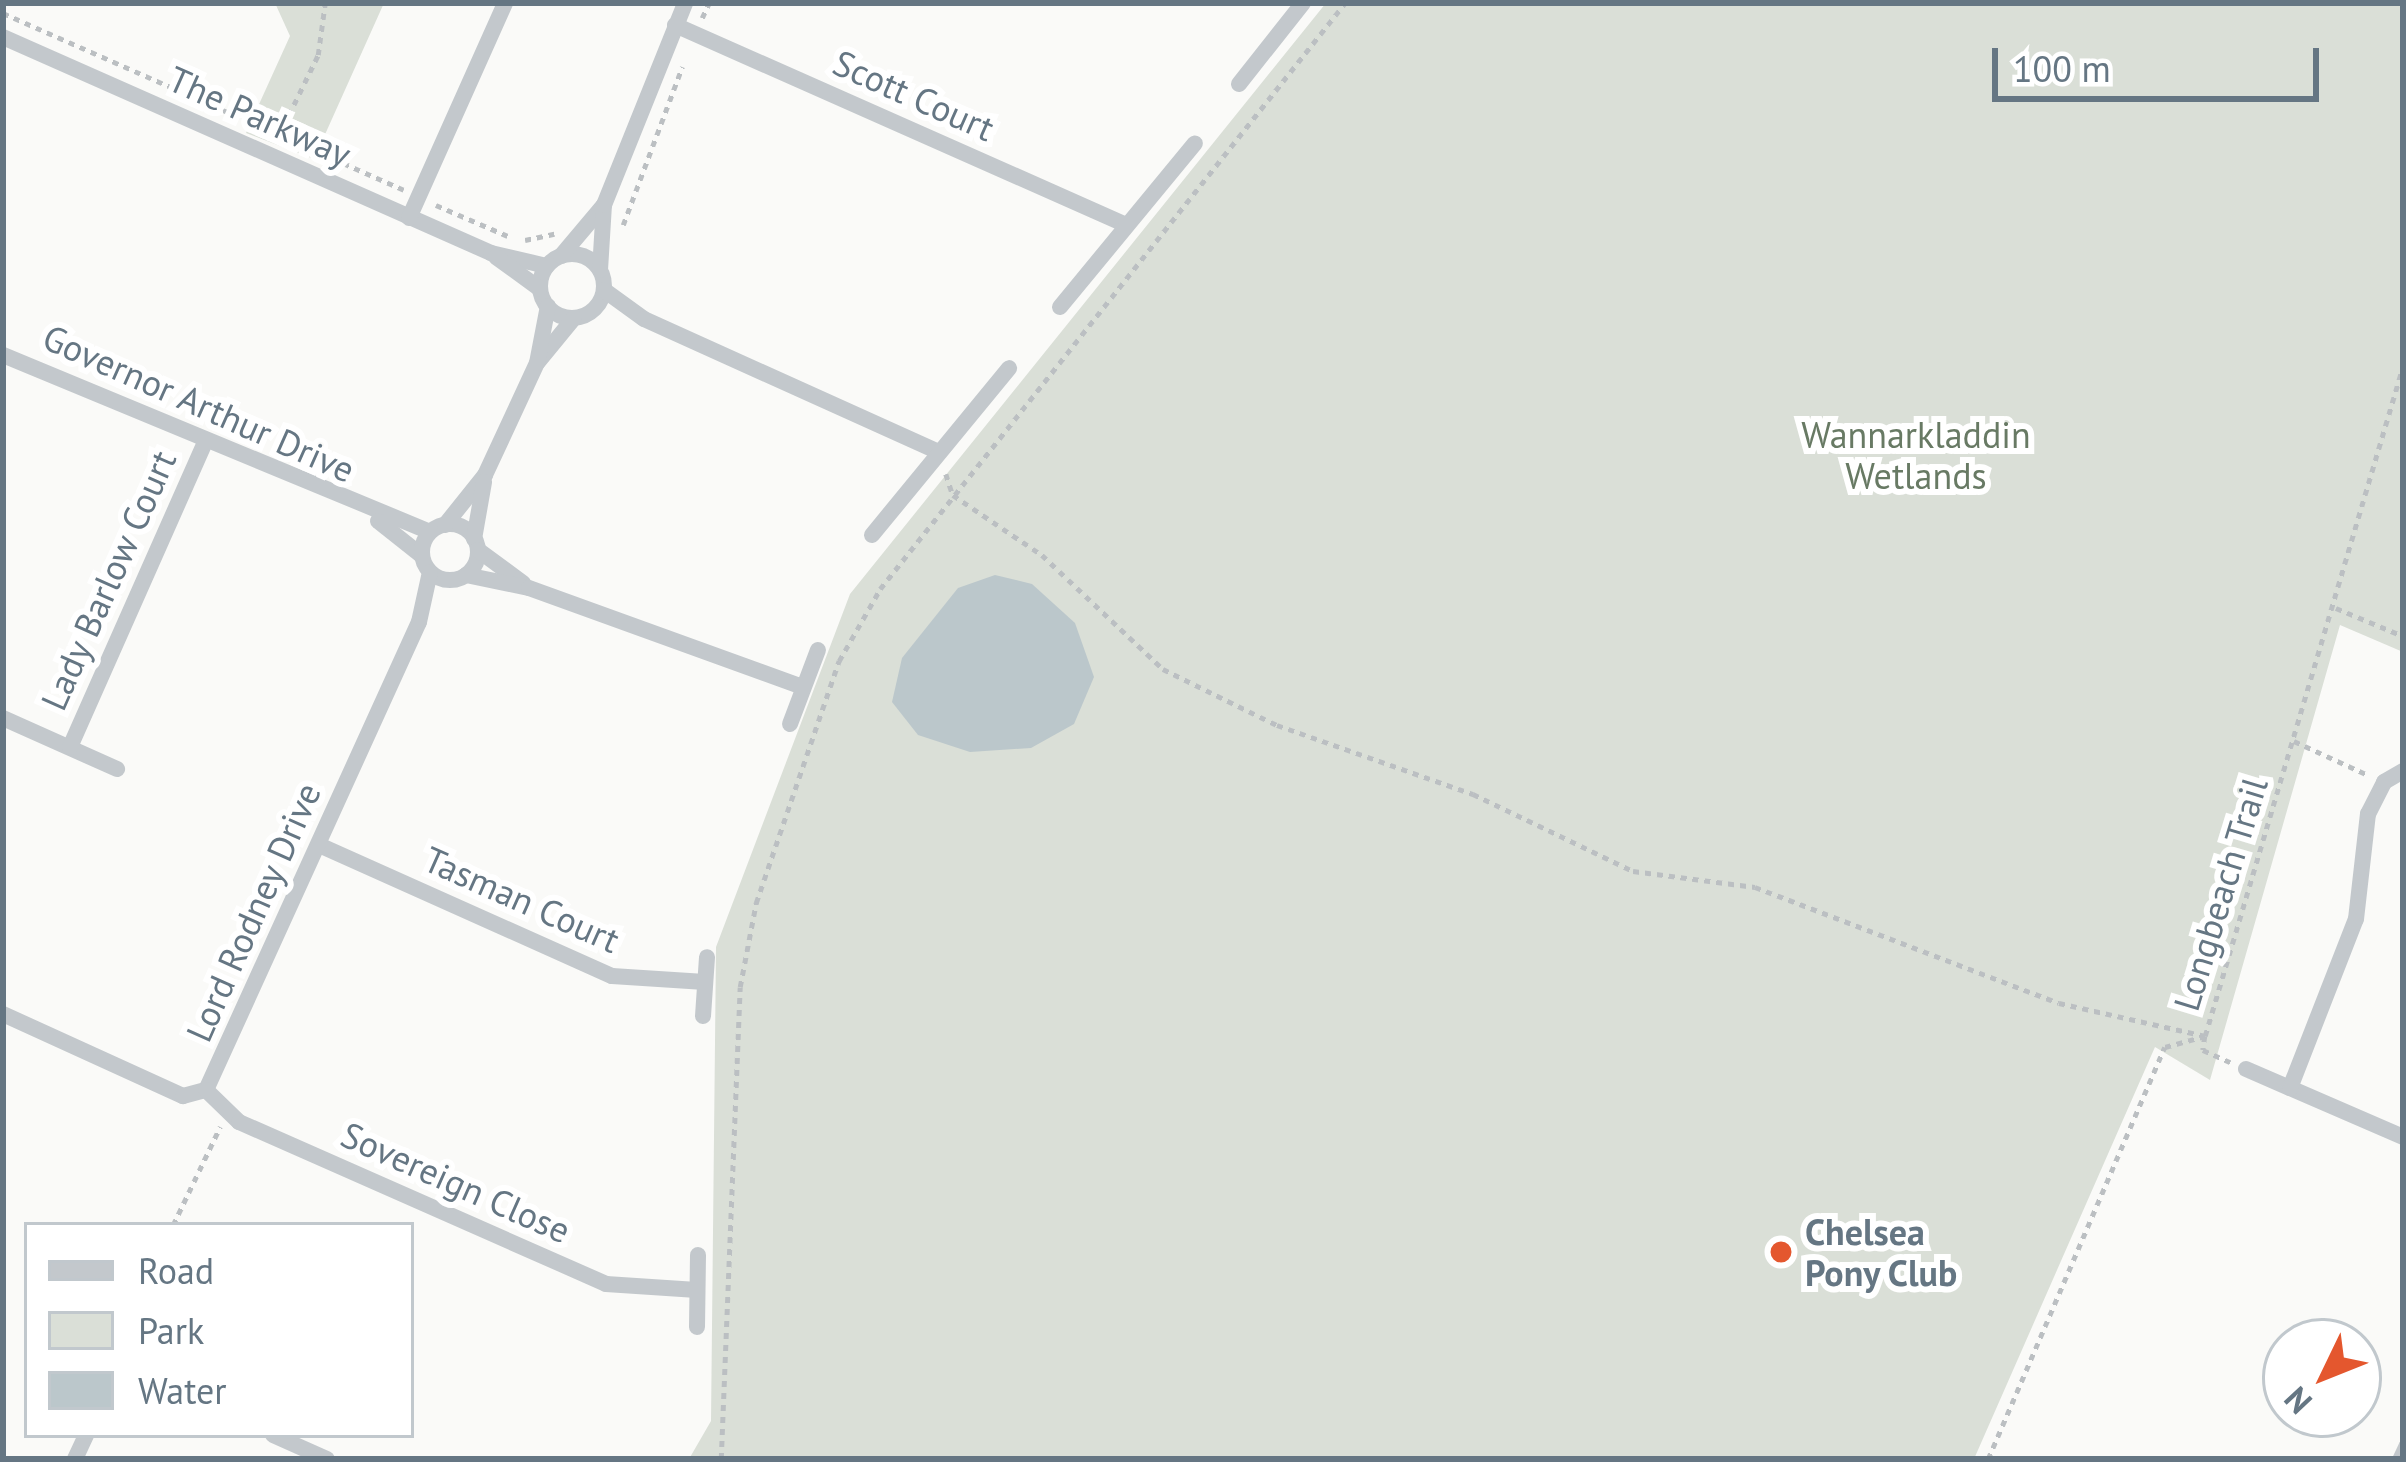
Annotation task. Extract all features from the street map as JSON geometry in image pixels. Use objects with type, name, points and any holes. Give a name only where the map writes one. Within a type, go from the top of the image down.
[{"type":"street","points":[[409,218],[505,3]]},
{"type":"street","points":[[537,363],[604,290],[600,270],[604,205],[685,3]]},
{"type":"street","points":[[1239,84],[1303,3]]},
{"type":"street","name":"Scott Court","points":[[675,25],[1126,225]]},
{"type":"street","name":"The Parkway","points":[[3,37],[491,253],[554,261],[588,257],[600,270]]},
{"type":"street","points":[[1060,307],[1195,142]]},
{"type":"street","points":[[485,475],[537,363],[544,298],[554,261],[604,205]]},
{"type":"street","name":"The Parkway","points":[[491,253],[544,298],[583,315],[644,319]]},
{"type":"street","name":"The Parkway","points":[[604,290],[644,319],[939,452]]},
{"type":"street","name":"Governor Arthur Drive","points":[[3,355],[368,513],[438,528],[476,544],[529,587]]},
{"type":"street","points":[[872,535],[1010,368]]},
{"type":"street","name":"Lady Barlow Court","points":[[70,748],[206,440]]},
{"type":"street","name":"Lord Rodney Drive","points":[[419,622],[426,564],[438,528],[485,475]]},
{"type":"street","name":"Lord Rodney Drive","points":[[3,1014],[183,1096],[206,1090],[419,622],[458,577],[476,544],[485,475]]},
{"type":"street","name":"Governor Arthur Drive","points":[[368,513],[426,564],[458,577],[529,587]]},
{"type":"street","points":[[529,587],[803,687]]},
{"type":"street","points":[[790,724],[818,650]]},
{"type":"street","name":"Lady Barlow Court","points":[[3,718],[117,769]]},
{"type":"street","points":[[2290,1088],[2356,919],[2364,826],[2384,782],[2403,770]]},
{"type":"street","name":"Tasman Court","points":[[319,845],[612,976],[705,982]]},
{"type":"street","points":[[703,1016],[707,956]]},
{"type":"street","points":[[2246,1069],[2403,1137]]},
{"type":"street","name":"Sovereign Close","points":[[206,1090],[226,1114],[606,1284],[697,1290]]},
{"type":"street","points":[[697,1327],[698,1255]]},
{"type":"street","points":[[280,1438],[327,1459]]},
{"type":"lane","points":[[2396,1459],[2403,1444]]},
{"type":"path","points":[[267,155],[318,55],[325,3]]},
{"type":"path","points":[[700,23],[709,3]]},
{"type":"path","points":[[721,1459],[734,1038],[756,903],[839,661],[952,495],[1345,3]]},
{"type":"path","points":[[3,13],[409,192]]},
{"type":"path","points":[[619,236],[690,47]]},
{"type":"path","points":[[429,201],[518,240],[548,238],[566,223]]},
{"type":"path","name":"Longbeach Trail","points":[[1988,1459],[2165,1047],[2205,1036],[2403,366]]},
{"type":"path","points":[[952,495],[1042,555],[1162,669],[1277,725],[1473,794],[1633,871],[1755,887],[2059,1003],[2205,1036],[2203,1050],[2246,1069]]},
{"type":"path","points":[[2335,608],[2403,636]]},
{"type":"path","points":[[2294,741],[2384,782]]},
{"type":"path","points":[[174,1222],[226,1114]]},
{"type":"green space","points":[[275,3],[384,3],[314,159],[246,133],[290,36]]},
{"type":"green space","name":"Wannarkladdin Wetlands","points":[[1326,3],[2403,3],[2403,652],[2340,625],[2210,1080],[2155,1047],[1974,1459],[689,1459],[711,1421],[716,947],[850,594]]},
{"type":"water","points":[[995,575],[1032,584],[1075,623],[1094,677],[1074,724],[1031,748],[970,752],[918,735],[892,702],[902,658],[958,588]]},
{"type":"place","name":"Chelsea Pony Club","points":[[1781,1252]]}]
